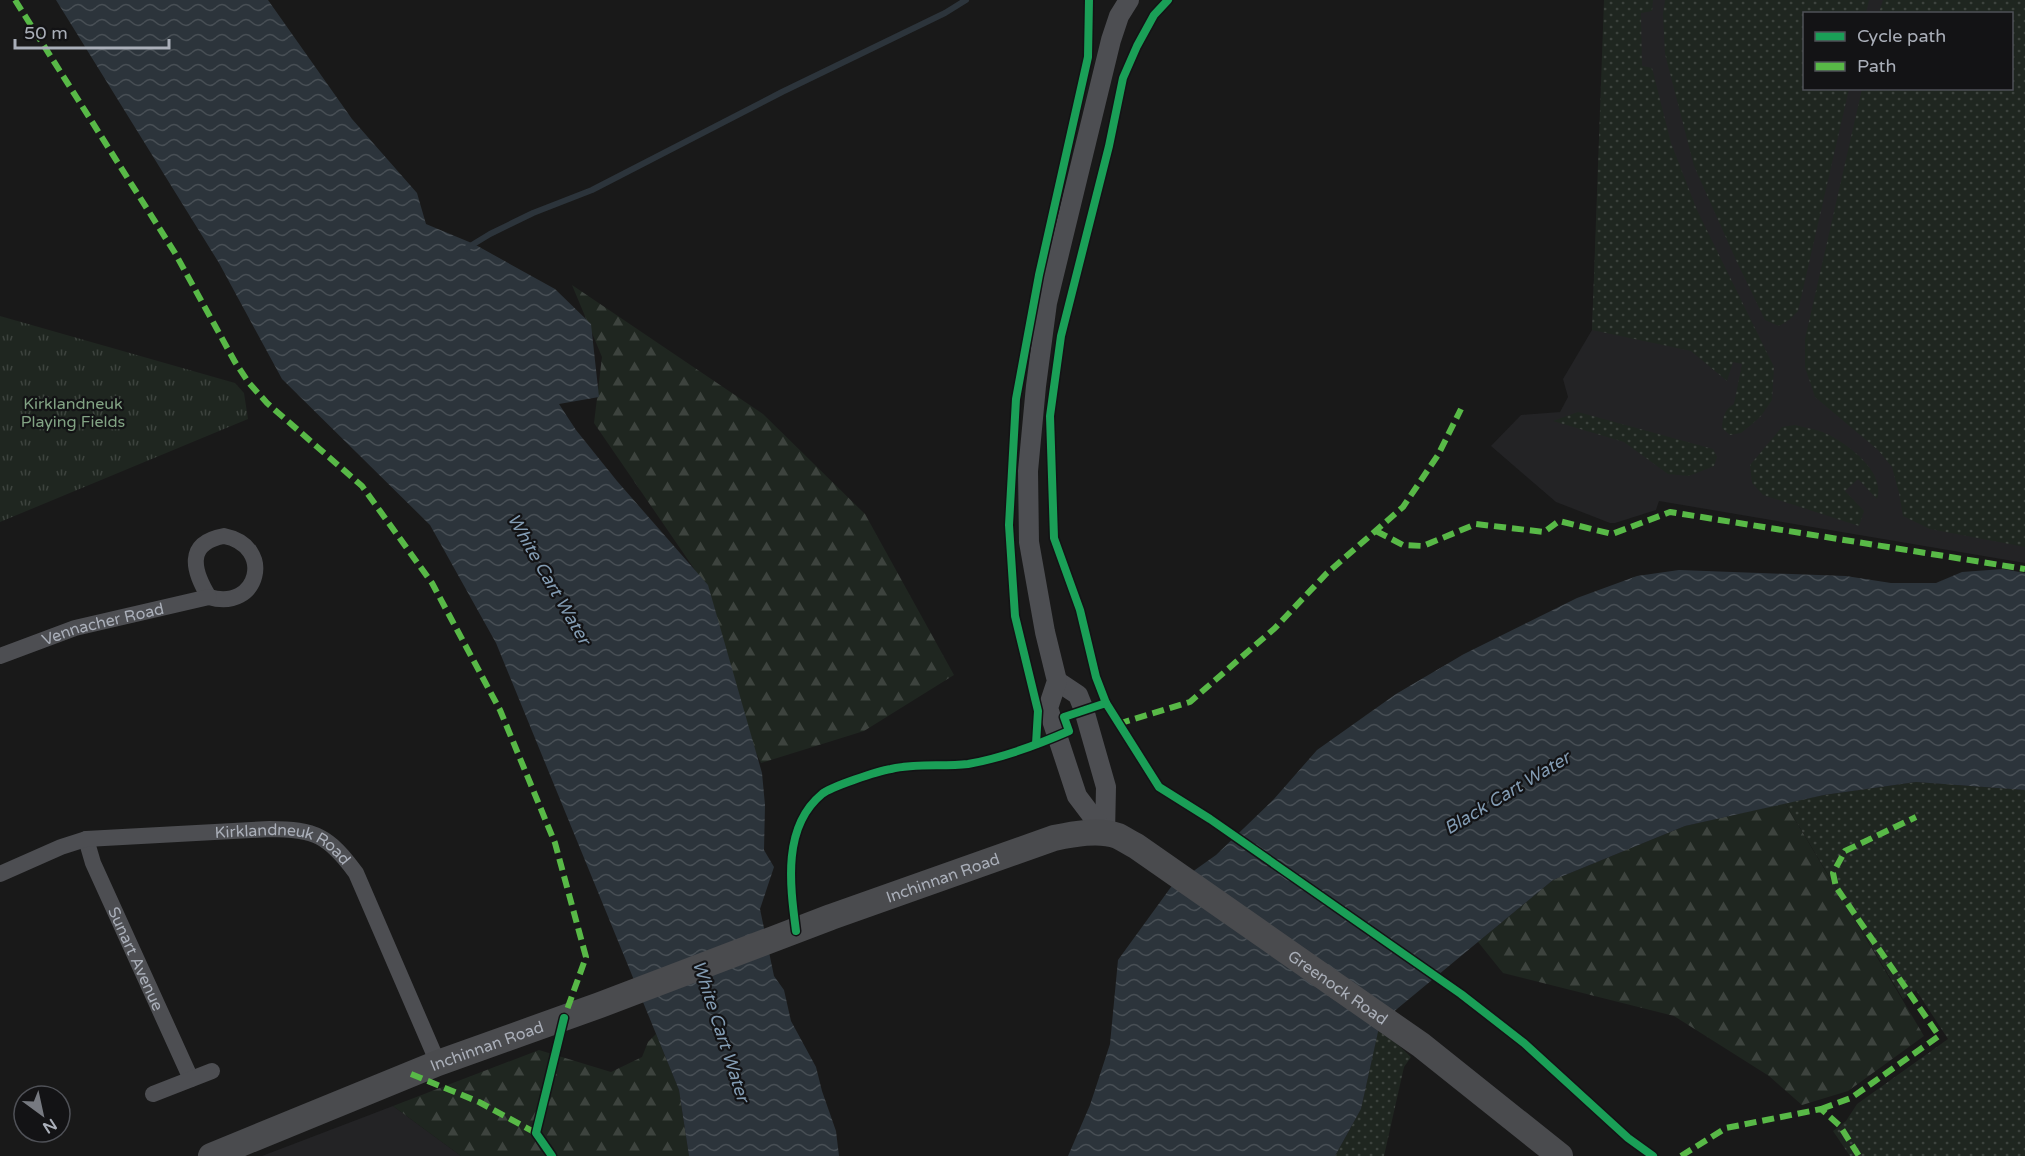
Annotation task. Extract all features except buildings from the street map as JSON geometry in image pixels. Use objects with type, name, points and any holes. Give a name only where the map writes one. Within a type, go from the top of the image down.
[{"type":"main road","name":"Inchinnan Road","points":[[222,1154],[438,1063],[600,1005],[831,917],[1054,838],[1106,833]]},
{"type":"main road","name":"Greenock Road","points":[[1106,833],[1118,836],[1147,854],[1421,1045],[1560,1156]]},
{"type":"street","points":[[1106,833],[1077,796],[1048,708],[1057,681],[1045,632],[1029,542],[1028,471],[1047,303],[1122,5]]},
{"type":"street","name":"Vennacher Road","points":[[0,656],[75,628],[209,597]]},
{"type":"street","points":[[1057,681],[1078,695],[1081,703],[1106,787],[1106,833]]},
{"type":"street","name":"Kirklandneuk Road","points":[[0,874],[61,846],[86,839],[270,829],[298,829],[321,836],[340,851],[356,873],[438,1063]]},
{"type":"street","name":"Sunart Avenue","points":[[86,839],[93,863],[190,1079]]},
{"type":"street","points":[[153,1094],[212,1071]]},
{"type":"shaded area","points":[[1605,0],[2025,0],[2025,563],[1659,501],[1656,510],[1615,523],[1556,502],[1491,446],[1521,415],[1560,412],[1568,397],[1563,379],[1592,330]]},
{"type":"shaded area","points":[[393,1106],[461,1156],[262,1156]]},
{"type":"green space","points":[[1604,0],[1653,0],[1652,11],[1641,13],[1642,66],[1652,68],[1671,143],[1697,210],[1774,367],[1772,400],[1761,416],[1741,433],[1730,435],[1722,428],[1725,414],[1734,404],[1742,364],[1733,362],[1727,381],[1691,351],[1592,330]]},
{"type":"green space","points":[[1665,0],[1869,0],[1866,12],[1803,12],[1803,90],[1849,90],[1798,311],[1779,326],[1765,320],[1694,166],[1665,54],[1663,14]]},
{"type":"green space","points":[[1883,0],[2025,0],[2025,547],[1930,529],[1903,516],[1892,467],[1878,450],[1815,397],[1805,367],[1805,339],[1862,90],[2013,90],[2013,12],[1879,12]]},
{"type":"green space","points":[[572,285],[763,414],[865,514],[954,675],[864,731],[761,763],[743,726],[695,570],[594,423],[602,357]]},
{"type":"green space","name":"Kirklandneuk Playing Fields","points":[[0,316],[235,383],[244,393],[248,419],[0,522]]},
{"type":"green space","points":[[1578,412],[1713,449],[1717,457],[1714,466],[1689,476],[1668,474],[1624,442],[1553,421]]},
{"type":"green space","points":[[1795,425],[1819,431],[1836,439],[1854,452],[1871,469],[1878,489],[1877,499],[1858,479],[1845,491],[1864,511],[1859,526],[1763,495],[1752,483],[1750,465],[1782,427]]},
{"type":"green space","points":[[1916,782],[2025,790],[2025,1156],[1850,1156],[1833,1131],[1846,1121],[1857,1104],[1948,1039],[1916,990],[1903,999],[1785,803]]},
{"type":"green space","points":[[1785,803],[1924,1036],[1848,1091],[1802,1105],[1769,1076],[1674,1016],[1503,973],[1478,942],[1553,880],[1685,826]]},
{"type":"green space","points":[[1378,1031],[1395,1042],[1411,1057],[1404,1067],[1384,1156],[1335,1156],[1361,1109]]},
{"type":"green space","points":[[656,1034],[679,1090],[689,1156],[461,1156],[393,1106],[539,1050],[611,1072],[642,1057],[648,1042]]},
{"type":"water","name":"White Cart Water","points":[[56,0],[268,0],[352,119],[417,193],[426,224],[474,244],[555,289],[591,324],[599,397],[559,404],[576,430],[617,481],[708,585],[762,773],[765,805],[764,850],[774,867],[760,909],[774,976],[784,990],[791,1021],[816,1067],[836,1131],[839,1156],[689,1156],[679,1090],[496,643],[430,525],[282,379],[219,263]]},
{"type":"water","name":"Black Cart Water","points":[[2003,569],[2025,573],[2025,790],[1916,782],[1824,795],[1685,826],[1553,880],[1380,1023],[1361,1109],[1335,1156],[1068,1156],[1090,1105],[1110,1044],[1118,960],[1171,887],[1216,855],[1274,799],[1317,750],[1396,694],[1464,654],[1577,598],[1637,576],[1679,570],[1846,576],[1891,583],[1936,583],[1962,572]]},
{"type":"waterway","points":[[467,248],[533,213],[592,190],[782,92],[945,13],[966,0]]},
{"type":"marked path","points":[[15,0],[175,253],[249,383],[267,403],[362,486],[432,583],[500,710],[555,843],[586,957],[564,1018]]},
{"type":"marked path","points":[[1118,724],[1190,702],[1275,628],[1326,574],[1403,507],[1438,455],[1461,409]]},
{"type":"marked path","points":[[1376,531],[1403,545],[1423,546],[1476,524],[1544,532],[1559,521],[1612,534],[1670,512],[2025,569]]},
{"type":"marked path","points":[[1821,1109],[1851,1098],[1939,1036],[1836,887],[1833,873],[1845,851],[1916,817]]},
{"type":"marked path","points":[[411,1074],[479,1102],[536,1133]]},
{"type":"marked path","points":[[1681,1156],[1726,1128],[1821,1109],[1840,1126],[1859,1156]]},
{"type":"cycle path","points":[[1036,744],[1038,711],[1015,616],[1009,525],[1016,399],[1039,275],[1088,57],[1089,0]]},
{"type":"cycle path","points":[[1106,703],[1096,677],[1080,610],[1054,538],[1050,416],[1061,336],[1109,146],[1123,78],[1154,15],[1168,0]]},
{"type":"cycle path","points":[[796,931],[791,876],[795,840],[800,823],[809,807],[822,794],[834,787],[891,769],[968,764],[1007,755],[1069,731],[1064,717],[1106,703],[1159,787],[1210,819],[1461,994],[1524,1043],[1628,1138],[1653,1156]]},
{"type":"cycle path","points":[[552,1156],[536,1133],[564,1018]]}]
